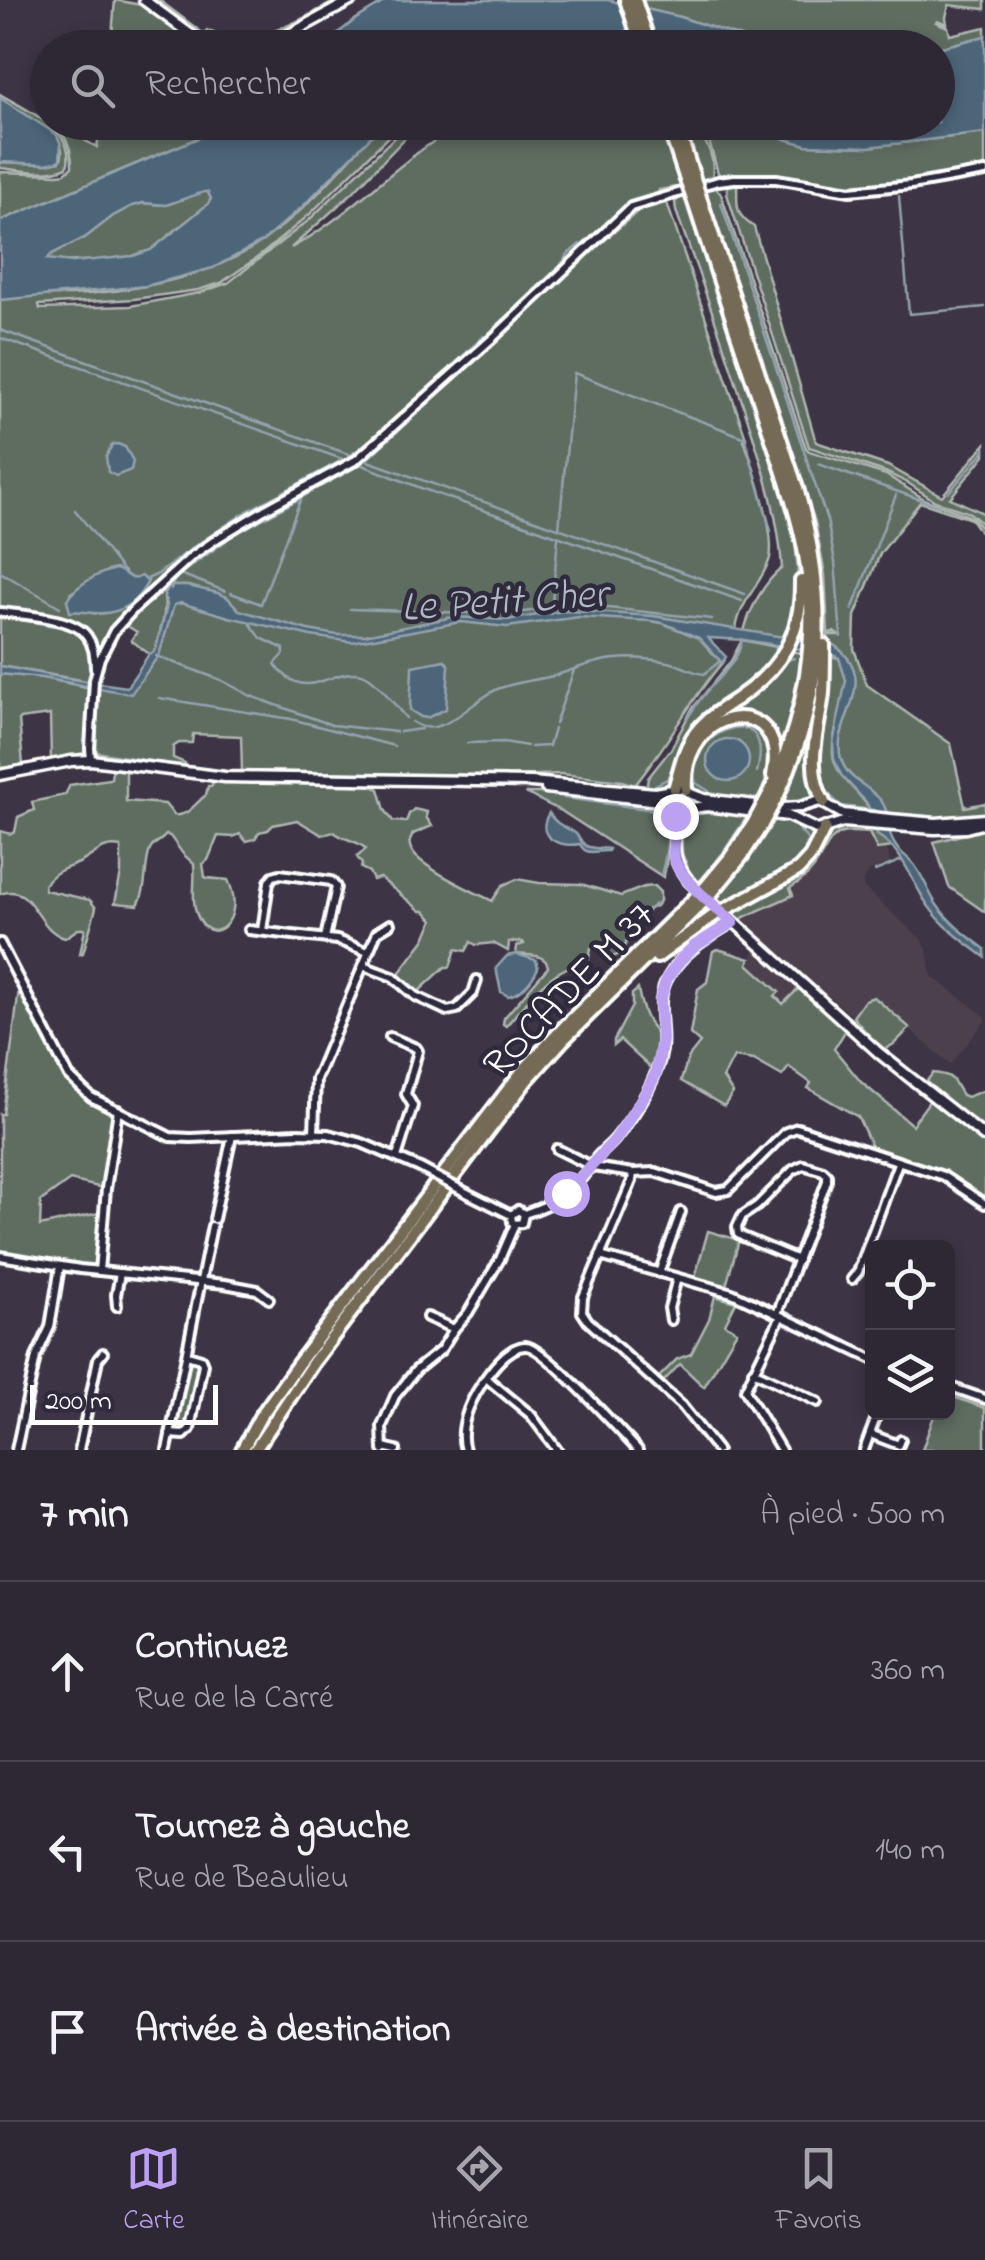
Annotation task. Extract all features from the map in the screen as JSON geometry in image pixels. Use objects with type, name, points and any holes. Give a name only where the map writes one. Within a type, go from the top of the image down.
[{"type":"highway","points":[[626,0],[636,30]]},
{"type":"highway","points":[[635,0],[645,30]]},
{"type":"highway","points":[[676,140],[786,482],[804,550],[817,632]]},
{"type":"highway","points":[[679,140],[680,148]]},
{"type":"highway","points":[[753,370],[808,526],[815,564],[816,654],[823,692],[814,761],[816,786],[826,804]]},
{"type":"highway","points":[[681,791],[685,750],[696,732],[761,681],[786,650],[800,611],[804,550]]},
{"type":"highway","name":"ROCADE M 37","points":[[255,1450],[313,1363],[510,1100],[704,895],[758,824],[774,795],[816,654]]},
{"type":"highway","points":[[681,791],[688,764],[703,735],[720,721],[739,718],[760,725],[772,741],[776,761],[774,795]]},
{"type":"highway","points":[[620,983],[721,911],[798,870],[826,827]]},
{"type":"highway","name":"ROCADE M 37","points":[[242,1450],[288,1378],[520,1074],[568,1022],[704,895]]},
{"type":"main road","points":[[144,0],[185,30]]},
{"type":"main road","points":[[296,30],[352,0]]},
{"type":"main road","points":[[0,775],[91,760],[225,776],[531,782],[655,793],[681,791],[710,800],[782,808],[814,801],[843,814],[891,823],[985,821]]},
{"type":"main road","points":[[497,782],[654,800],[686,809],[707,806],[779,814],[814,829],[872,821]]},
{"type":"main road","points":[[681,791],[669,796],[676,825],[674,854],[689,881],[879,1053],[985,1137]]},
{"type":"main road","points":[[676,825],[692,800],[681,791]]},
{"type":"main road","points":[[806,823],[803,814],[808,804]]},
{"type":"main road","points":[[826,804],[832,814],[826,827]]},
{"type":"street","points":[[91,760],[98,652],[134,609],[192,556],[243,522],[356,460],[631,207],[734,179],[776,179],[850,191],[911,186],[985,172]]},
{"type":"street","points":[[0,612],[74,626],[98,652]]},
{"type":"street","points":[[262,931],[270,882],[280,874],[334,884],[337,891],[325,938]]},
{"type":"street","points":[[524,1214],[558,1199],[615,1140],[656,1073],[662,1040],[660,1000],[667,978],[695,946],[733,922]]},
{"type":"street","points":[[314,1133],[316,1079],[368,952],[379,929],[390,924]]},
{"type":"street","points":[[249,930],[337,940],[368,952]]},
{"type":"street","points":[[0,943],[69,1076],[84,1092],[170,1136],[314,1133],[342,1138],[397,1157],[511,1215]]},
{"type":"street","points":[[363,966],[393,977],[415,996],[447,1011],[456,1010],[465,1001],[477,980]]},
{"type":"street","points":[[390,1036],[418,1051],[406,1094],[412,1106],[397,1157]]},
{"type":"street","points":[[98,1271],[118,1110]]},
{"type":"street","points":[[556,1149],[592,1166],[633,1173],[656,1172],[722,1192],[786,1132],[797,1128],[948,1178],[985,1204]]},
{"type":"street","points":[[167,1450],[232,1136]]},
{"type":"street","points":[[852,1280],[898,1163]]},
{"type":"street","points":[[782,1450],[746,1394],[746,1385],[779,1315],[828,1178],[803,1164],[742,1216],[737,1228],[742,1237],[798,1260]]},
{"type":"street","points":[[633,1173],[583,1297],[584,1316],[682,1406],[717,1450]]},
{"type":"street","points":[[511,1215],[518,1210],[524,1214]]},
{"type":"street","points":[[659,1273],[681,1212]]},
{"type":"street","points":[[515,1224],[524,1222],[524,1214]]},
{"type":"street","points":[[511,1215],[515,1224]]},
{"type":"street","points":[[396,1450],[383,1448],[382,1426],[394,1396],[440,1350],[468,1313],[515,1224]]},
{"type":"street","points":[[0,1256],[257,1290],[269,1299]]},
{"type":"street","points":[[600,1256],[732,1293],[865,1356]]},
{"type":"street","points":[[16,1450],[36,1357],[50,1328],[60,1266]]},
{"type":"street","points":[[117,1306],[120,1273]]},
{"type":"street","points":[[671,1320],[677,1278]]},
{"type":"street","points":[[426,1318],[454,1329]]},
{"type":"street","points":[[465,1450],[462,1437],[474,1396],[516,1348],[527,1346],[533,1347],[602,1411],[638,1450]]},
{"type":"street","points":[[79,1450],[98,1359],[103,1353]]},
{"type":"street","points":[[170,1434],[184,1435],[190,1428],[203,1366],[201,1359],[186,1355]]},
{"type":"street","points":[[753,1371],[818,1402]]},
{"type":"street","points":[[486,1378],[531,1415],[557,1450]]},
{"type":"street","points":[[955,1388],[985,1399]]},
{"type":"street","points":[[864,1450],[875,1420]]},
{"type":"street","points":[[870,1434],[899,1445],[901,1440]]},
{"type":"shaded area","points":[[847,832],[870,833],[877,848],[887,849],[890,862],[869,871],[863,887],[921,939],[933,977],[985,1016],[950,1065],[874,997],[865,1000],[853,1017],[827,994],[821,999],[739,922],[807,876],[828,840]]},
{"type":"shaded area","points":[[755,949],[799,988],[784,1004],[775,996],[778,992],[747,964]]},
{"type":"green space","points":[[115,0],[146,6],[176,30],[112,30]]},
{"type":"green space","points":[[155,0],[199,30],[181,23]]},
{"type":"green space","points":[[344,0],[292,29],[276,30]]},
{"type":"green space","points":[[642,0],[985,0],[985,9],[949,5],[947,24],[936,22],[949,30],[719,30],[645,9]]},
{"type":"green space","points":[[985,27],[985,36],[955,44],[955,34]]},
{"type":"green space","points":[[0,94],[30,111],[30,117],[0,98]]},
{"type":"green space","points":[[985,133],[985,171],[927,180],[865,187],[723,178],[709,140],[789,140],[806,145],[868,147],[955,140],[955,137]]},
{"type":"green space","points":[[58,140],[63,140],[68,154],[67,167],[60,170],[0,168],[0,162],[60,161]]},
{"type":"green space","points":[[85,140],[97,147],[98,140],[193,140],[0,221],[0,172],[65,173],[72,167],[67,142]]},
{"type":"green space","points":[[366,140],[385,140],[309,215],[221,283],[134,299],[39,305],[40,309],[130,306],[199,293],[228,283],[309,220],[391,140],[403,140],[291,248],[334,220],[437,140],[666,140],[681,186],[659,190],[659,198],[667,203],[746,438],[771,550],[765,570],[741,611],[736,630],[653,616],[651,621],[699,638],[722,663],[635,785],[561,774],[242,771],[241,736],[193,734],[192,743],[173,747],[173,758],[185,763],[184,767],[96,752],[95,689],[134,687],[159,655],[174,604],[194,605],[229,617],[239,610],[227,597],[188,586],[170,586],[172,583],[152,585],[99,646],[83,629],[0,610],[0,293],[66,295],[137,288],[206,270],[237,256],[283,225],[312,200]],"holes":[[[636,201],[637,212],[533,303],[533,291]],[[107,571],[123,571],[131,578],[141,576],[148,581],[133,601],[112,612],[88,612],[67,600],[71,593]]]},
{"type":"green space","points":[[688,140],[703,140],[710,151],[711,180],[703,182]]},
{"type":"green space","points":[[737,184],[738,208],[754,227],[816,442],[888,466],[942,496],[985,444],[985,455],[950,498],[985,515],[985,526],[970,513],[935,501],[885,472],[809,447],[727,194],[728,186]]},
{"type":"green space","points":[[715,187],[721,194],[806,448],[886,475],[926,500],[972,517],[985,532],[985,539],[971,519],[920,502],[880,554],[855,616],[854,649],[867,685],[951,744],[965,807],[985,803],[985,815],[949,820],[888,815],[877,798],[843,765],[840,743],[854,694],[853,669],[843,652],[828,644],[828,635],[838,635],[828,633],[825,575],[815,522],[704,188]]},
{"type":"green space","points":[[204,191],[211,199],[208,204],[151,250],[103,260],[47,259],[132,206],[166,205]]},
{"type":"green space","points":[[684,194],[791,520],[798,581],[795,613],[786,638],[744,631],[759,596],[782,568],[780,549],[759,454],[676,211],[675,202]]},
{"type":"green space","points":[[165,590],[156,649],[149,654],[131,640],[137,632],[124,624]]},
{"type":"green space","points":[[0,614],[53,622],[78,632],[92,650],[92,682],[0,666]]},
{"type":"green space","points":[[742,640],[781,648],[759,678],[709,713],[671,783],[659,789],[646,789],[648,778],[671,749],[692,709],[731,661]]},
{"type":"green space","points":[[789,651],[802,653],[795,705],[780,756],[775,739],[764,724],[715,717]]},
{"type":"green space","points":[[828,656],[839,658],[846,681],[833,745],[835,763],[872,814],[843,811],[823,793],[820,785],[817,754]]},
{"type":"green space","points":[[0,674],[91,688],[84,753],[51,759],[50,715],[19,719],[23,765],[0,768]]},
{"type":"green space","points":[[819,680],[817,795],[803,803],[781,805],[803,754]]},
{"type":"green space","points":[[735,722],[751,726],[768,742],[770,763],[756,802],[701,794],[690,784],[695,756],[711,732]],"holes":[[[726,739],[739,742],[747,751],[747,769],[738,778],[718,778],[708,761],[710,750]]]},
{"type":"green space","points":[[116,766],[126,772],[126,801],[165,804],[174,815],[191,809],[206,795],[212,780],[367,784],[379,789],[393,821],[406,822],[414,809],[427,812],[432,826],[413,834],[410,841],[416,856],[435,871],[492,901],[503,885],[517,879],[581,884],[621,896],[654,886],[660,892],[660,901],[629,918],[629,936],[622,953],[611,958],[599,946],[591,948],[588,962],[551,977],[506,1026],[504,1018],[548,967],[544,959],[516,954],[517,946],[523,942],[509,942],[508,951],[493,943],[471,942],[466,951],[456,949],[450,967],[445,967],[417,993],[399,977],[400,972],[425,939],[433,920],[380,878],[373,880],[361,868],[357,857],[366,849],[363,846],[334,832],[322,835],[297,820],[273,825],[246,841],[240,834],[218,836],[203,864],[205,877],[228,880],[233,908],[230,919],[217,930],[202,924],[196,912],[194,864],[170,836],[166,835],[150,849],[138,905],[115,903],[121,847],[104,848],[57,872],[44,885],[45,890],[90,900],[96,908],[80,954],[85,929],[65,938],[47,926],[21,895],[0,894],[0,831],[15,832],[18,817],[34,810],[32,802],[65,795],[70,785],[109,779]]},
{"type":"green space","points":[[525,793],[661,807],[670,831],[663,877],[563,812]]},
{"type":"green space","points":[[704,810],[748,815],[696,885],[687,873],[678,840],[687,817]]},
{"type":"green space","points":[[774,816],[817,834],[814,841],[793,870],[722,906],[714,900],[745,863]]},
{"type":"green space","points":[[839,826],[875,828],[893,847],[877,849],[869,833],[837,835],[810,872],[790,888],[793,895],[739,922],[730,913],[799,875],[824,836]]},
{"type":"green space","points":[[985,829],[985,912],[949,887],[934,842]]},
{"type":"green space","points":[[718,949],[750,959],[748,964],[779,992],[775,996],[783,1004],[799,988],[846,1030],[834,1049],[861,1082],[912,1125],[933,1096],[922,1087],[933,1073],[949,1077],[967,1097],[985,1090],[985,1204],[957,1184],[876,1156],[858,1117],[808,1088],[811,1083],[789,1067],[782,1076],[754,1060],[734,1057],[723,1078],[733,1093],[724,1106],[681,1081],[688,1058],[700,1043],[690,1034],[698,989],[707,982],[713,951]]},
{"type":"green space","points":[[20,981],[79,1087],[118,1110],[106,1189],[70,1180],[41,1201],[40,1226],[103,1212],[99,1271],[0,1256],[0,1114]]},
{"type":"green space","points":[[638,989],[646,1017],[663,1041],[656,1073],[620,1040],[614,1045],[632,1006],[632,994]]},
{"type":"green space","points":[[874,997],[910,1028],[885,1049],[853,1017],[865,1000]]},
{"type":"green space","points":[[708,1231],[739,1240],[726,1286],[695,1277]]},
{"type":"green space","points":[[715,1296],[736,1302],[725,1324],[737,1331],[704,1387],[680,1364],[662,1383],[657,1379],[677,1359],[691,1354],[709,1319]]},
{"type":"green space","points":[[190,1360],[196,1361],[199,1368],[187,1426],[178,1432],[175,1429]]},
{"type":"green space","points":[[955,1397],[985,1408],[985,1450],[922,1450],[933,1420],[955,1420]]},
{"type":"water","points":[[387,0],[608,0],[719,30],[342,30]]},
{"type":"water","points":[[985,36],[985,133],[955,137],[955,44]]},
{"type":"water","points":[[0,98],[30,117],[30,140],[59,140],[61,144],[60,161],[0,162]]},
{"type":"water","points":[[193,140],[367,140],[263,241],[213,268],[146,286],[0,300],[0,221]],"holes":[[[204,192],[211,199],[151,250],[133,256],[73,262],[47,259],[132,206],[166,205]]]},
{"type":"water","points":[[789,140],[926,140],[868,147],[806,145]]},
{"type":"water","points":[[112,445],[125,447],[133,461],[131,470],[116,476],[108,472],[106,457]]},
{"type":"water","points":[[115,569],[148,581],[133,601],[112,612],[70,612],[67,600],[76,589]]},
{"type":"water","points":[[170,586],[218,593],[239,610],[337,635],[365,635],[453,617],[507,620],[563,611],[653,616],[834,645],[855,673],[840,745],[844,766],[882,802],[895,846],[916,866],[946,916],[985,949],[985,957],[933,912],[900,857],[877,835],[866,802],[841,775],[833,743],[846,680],[839,658],[831,654],[708,638],[726,657],[722,663],[699,638],[663,623],[579,617],[507,627],[461,622],[352,642],[311,636],[181,603],[174,605],[159,655],[131,694],[0,674],[0,666],[127,687],[156,649],[167,605],[164,594]]},
{"type":"water","points":[[445,660],[449,666],[446,709],[421,717],[410,710],[412,666]]},
{"type":"water","points":[[728,739],[743,745],[749,760],[743,775],[728,781],[713,775],[707,760],[713,745]]},
{"type":"water","points":[[549,813],[585,845],[608,851],[589,852],[580,844],[551,839],[545,829]]},
{"type":"water","points":[[516,954],[536,960],[538,968],[526,986],[508,996],[501,992],[496,968],[507,956]]},
{"type":"waterway","points":[[732,174],[856,185],[903,182],[985,167]]},
{"type":"waterway","points":[[899,196],[909,314],[985,307]]},
{"type":"waterway","points":[[721,203],[827,520],[841,637]]},
{"type":"waterway","points":[[495,341],[642,206]]},
{"type":"waterway","points":[[489,333],[580,244]]},
{"type":"waterway","points":[[0,330],[351,455]]},
{"type":"waterway","points":[[450,368],[484,336]]},
{"type":"waterway","points":[[0,338],[342,459]]},
{"type":"waterway","points":[[353,453],[446,372]]},
{"type":"waterway","points":[[559,528],[574,373],[746,438]]},
{"type":"waterway","points":[[365,461],[456,377]]},
{"type":"waterway","points":[[745,437],[771,531]]},
{"type":"waterway","points":[[949,492],[985,450]]},
{"type":"waterway","name":"Le Petit Cher","points":[[365,460],[745,594]]},
{"type":"waterway","points":[[190,549],[249,510],[340,461]]},
{"type":"waterway","name":"Le Petit Cher","points":[[360,464],[742,601]]},
{"type":"waterway","points":[[818,464],[939,506]]},
{"type":"waterway","points":[[320,487],[360,465]]},
{"type":"waterway","points":[[235,534],[312,492]]},
{"type":"waterway","points":[[852,610],[896,495]]},
{"type":"waterway","points":[[231,593],[261,604],[301,498]]},
{"type":"waterway","points":[[75,510],[122,570]]},
{"type":"waterway","name":"Le Petit Cher","points":[[551,614],[558,538]]},
{"type":"waterway","points":[[171,589],[179,575],[227,540]]},
{"type":"waterway","points":[[145,580],[185,553]]},
{"type":"waterway","points":[[0,572],[60,607]]},
{"type":"waterway","points":[[180,574],[225,591]]},
{"type":"waterway","name":"Le Petit Cher","points":[[350,609],[504,614],[608,608],[712,619]]},
{"type":"waterway","points":[[0,616],[71,629],[83,636],[87,646]]},
{"type":"waterway","points":[[249,622],[261,638],[284,649],[275,664],[297,683],[362,674],[379,686],[406,718]]},
{"type":"waterway","points":[[687,719],[733,661],[742,639]]},
{"type":"waterway","points":[[156,656],[332,725],[396,732]]},
{"type":"waterway","points":[[412,722],[435,727],[500,688],[607,660],[633,658],[673,663],[704,674],[719,659]]},
{"type":"waterway","points":[[758,689],[794,658]]},
{"type":"waterway","points":[[555,724],[574,670]]},
{"type":"waterway","points":[[159,698],[291,719],[394,746]]},
{"type":"waterway","points":[[709,791],[696,783],[695,765],[714,737],[728,730],[742,728],[754,734],[759,748],[757,772]]},
{"type":"waterway","points":[[400,732],[421,729]]},
{"type":"waterway","points":[[531,747],[549,746],[554,729]]},
{"type":"waterway","points":[[467,743],[527,746]]},
{"type":"waterway","points":[[821,769],[824,790],[841,806],[874,810]]},
{"type":"waterway","points":[[655,785],[667,779],[671,770]]},
{"type":"waterway","points":[[564,798],[662,811],[667,834],[661,875]]},
{"type":"waterway","points":[[687,863],[682,847],[686,820],[700,813],[738,815]]},
{"type":"waterway","points":[[778,820],[793,823],[808,840],[792,868]]},
{"type":"waterway","points":[[826,836],[846,828],[876,829]]},
{"type":"waterway","points":[[744,905],[796,879],[818,852]]},
{"type":"waterway","points":[[875,871],[902,860]]},
{"type":"waterway","points":[[634,925],[655,904]]},
{"type":"route","points":[[566,1193],[615,1140],[656,1073],[662,1040],[660,1000],[667,978],[695,946],[733,922],[689,881],[677,864],[675,816]]}]
